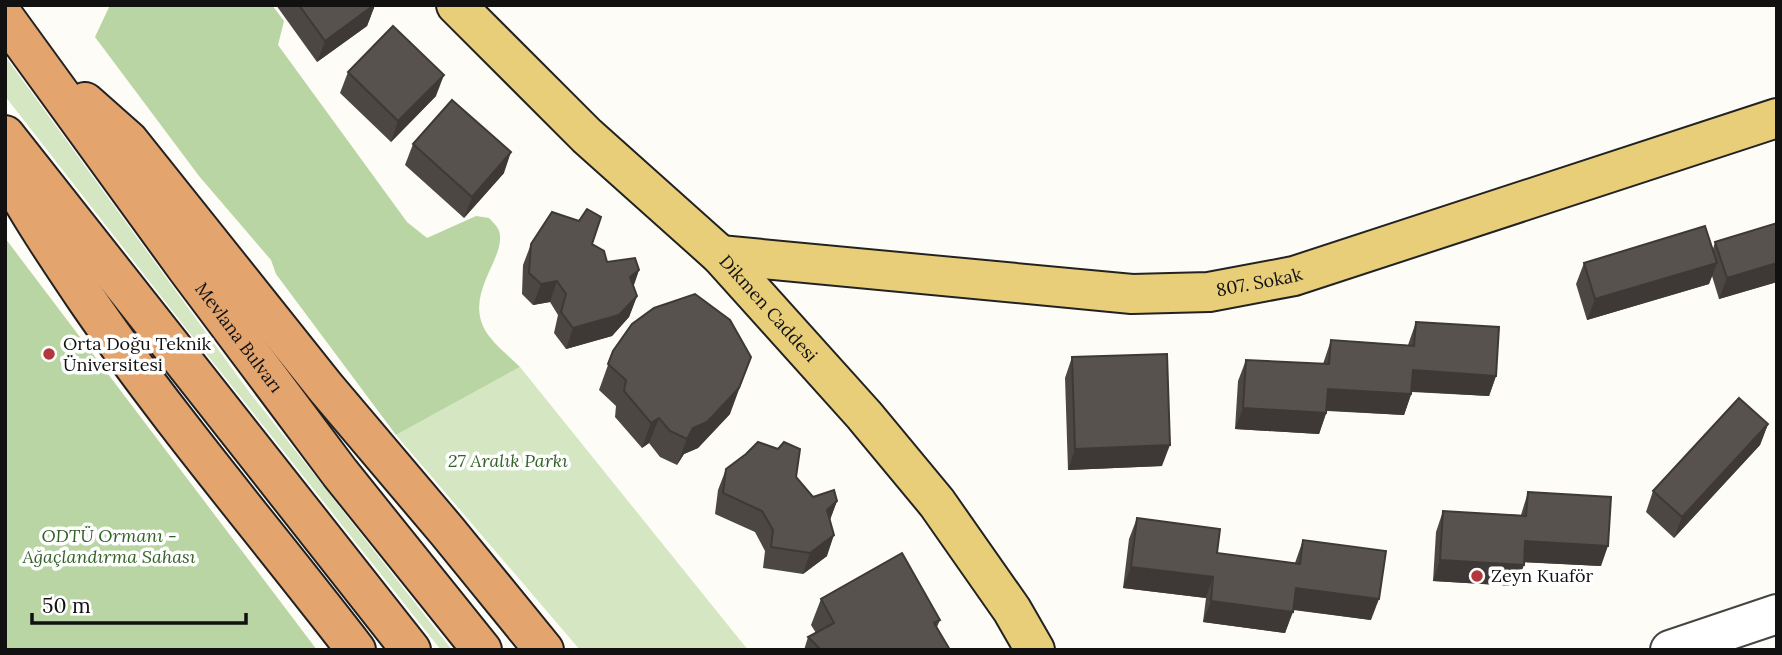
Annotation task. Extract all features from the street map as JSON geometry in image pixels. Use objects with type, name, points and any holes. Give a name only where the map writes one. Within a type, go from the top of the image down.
[{"type":"highway","name":"Mevlana Bulvarı","points":[[5,18],[340,474],[482,650]]},
{"type":"highway","points":[[36,59],[129,141],[318,378],[544,650]]},
{"type":"highway","points":[[5,135],[411,650]]},
{"type":"highway","points":[[5,169],[54,251],[114,339],[219,479],[356,650]]},
{"type":"main road","name":"Dikmen Caddesi","points":[[456,5],[587,136],[720,256],[864,415],[937,503],[1012,610],[1035,650]]},
{"type":"main road","name":"807. Sokak","points":[[720,256],[1132,294],[1209,292],[1294,276],[1777,118]]},
{"type":"street","points":[[1670,650],[1777,614]]},
{"type":"green space","points":[[110,5],[272,5],[284,21],[278,45],[407,222],[427,238],[476,216],[489,218],[497,228],[500,242],[481,292],[481,321],[492,340],[520,367],[396,435],[276,274],[271,260],[199,176],[95,37]]},
{"type":"green space","points":[[5,56],[250,393],[452,650],[441,650],[5,96]]},
{"type":"green space","name":"ODTÜ Ormanı - Ağaçlandırma Sahası","points":[[5,238],[317,650],[5,650]]},
{"type":"green space","name":"27 Aralık Parkı","points":[[520,367],[748,650],[580,650],[396,435]]},
{"type":"building","points":[[299,5],[374,5],[325,41]]},
{"type":"building","points":[[393,26],[444,75],[398,121],[348,72]]},
{"type":"building","points":[[452,100],[511,152],[472,197],[413,144]]},
{"type":"building","points":[[587,209],[601,217],[592,244],[604,251],[607,262],[635,258],[639,270],[630,277],[637,296],[619,315],[573,328],[561,312],[566,294],[557,281],[541,284],[529,273],[531,244],[552,212],[579,221]]},
{"type":"building","points":[[1777,223],[1777,263],[1727,278],[1715,242]]},
{"type":"building","points":[[1705,226],[1717,263],[1595,299],[1584,263]]},
{"type":"building","points":[[695,294],[730,320],[751,357],[739,388],[707,422],[693,428],[687,439],[670,431],[659,418],[651,423],[624,391],[626,380],[608,364],[613,351],[632,324],[654,308]]},
{"type":"building","points":[[1416,322],[1499,327],[1496,376],[1413,370],[1411,394],[1328,389],[1326,413],[1243,408],[1246,360],[1329,364],[1331,340],[1414,346]]},
{"type":"building","points":[[1167,354],[1170,445],[1075,449],[1072,357]]},
{"type":"building","points":[[1739,398],[1768,424],[1682,517],[1653,491]]},
{"type":"building","points":[[758,442],[778,449],[784,442],[800,449],[796,477],[813,497],[834,490],[837,501],[827,510],[834,535],[810,553],[771,547],[773,530],[762,511],[723,493],[726,469]]},
{"type":"building","points":[[1528,492],[1611,497],[1608,546],[1525,541],[1524,565],[1440,560],[1443,511],[1526,516]]},
{"type":"building","points":[[1137,518],[1220,529],[1217,553],[1300,564],[1303,540],[1386,551],[1379,599],[1296,588],[1293,612],[1211,601],[1213,577],[1131,567]]},
{"type":"building","points":[[902,553],[940,620],[934,623],[950,650],[821,650],[808,637],[834,623],[821,599]]},
{"type":"place","name":"Orta Doğu Teknik Üniversitesi","points":[[49,354]]},
{"type":"place","name":"Zeyn Kuaför","points":[[1477,576]]}]
